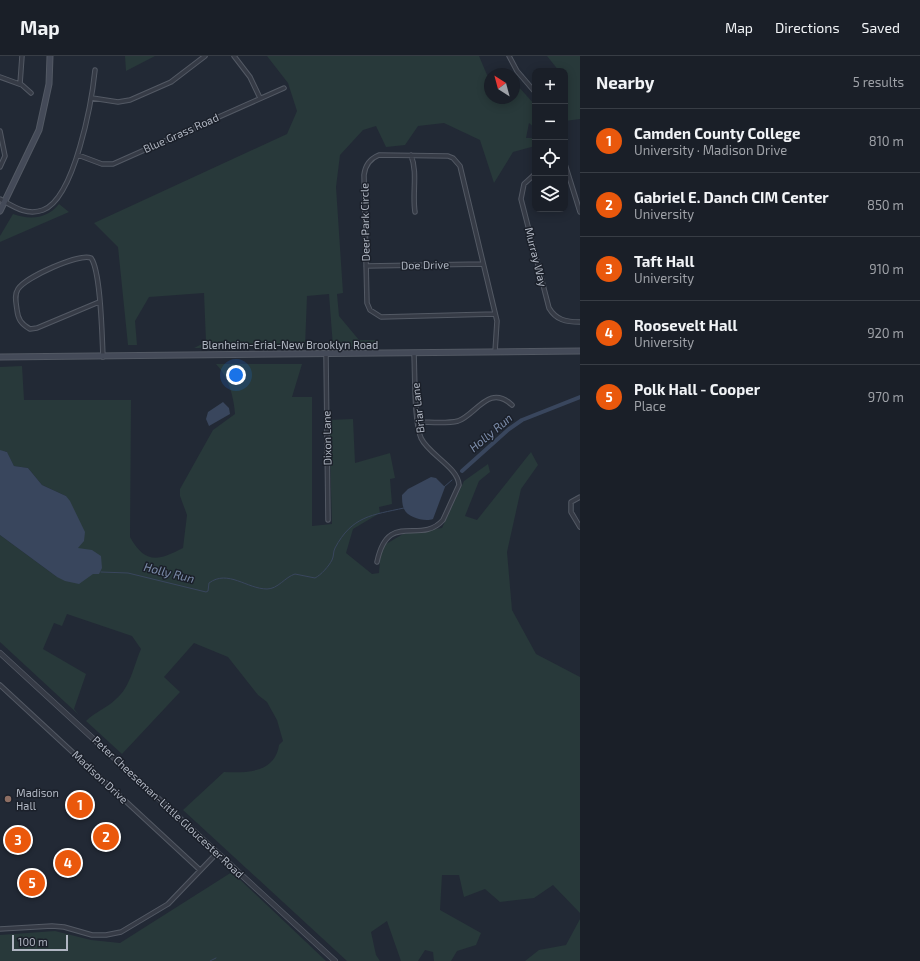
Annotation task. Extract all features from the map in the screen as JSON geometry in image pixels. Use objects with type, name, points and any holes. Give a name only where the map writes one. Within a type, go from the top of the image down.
[{"type":"main road","points":[[0,211],[2,201],[40,130],[49,84],[50,56]]},
{"type":"main road","name":"Blenheim-Erial-New Brooklyn Road","points":[[0,358],[580,351]]},
{"type":"street","points":[[20,84],[22,56]]},
{"type":"street","points":[[92,98],[118,102],[130,100],[171,82],[204,56]]},
{"type":"street","points":[[234,56],[250,77],[260,98]]},
{"type":"street","points":[[509,56],[516,71],[532,89]]},
{"type":"street","points":[[2,201],[27,212],[39,211],[47,208],[57,199],[78,155],[92,98],[95,70]]},
{"type":"street","points":[[0,77],[28,88],[31,93]]},
{"type":"street","name":"Blue Grass Road","points":[[78,155],[99,163],[113,164],[284,88]]},
{"type":"street","points":[[0,132],[5,156],[0,167]]},
{"type":"street","name":"Deer Park Circle","points":[[494,352],[497,334],[495,314],[460,166],[453,158],[448,156],[379,155],[372,159],[365,168],[367,303],[370,310],[381,317],[495,314]]},
{"type":"street","points":[[411,155],[414,167],[413,201],[415,212]]},
{"type":"street","points":[[568,174],[580,212]]},
{"type":"street","name":"Murray Way","points":[[533,176],[524,184],[521,199],[548,308],[553,315],[562,320],[580,322]]},
{"type":"street","points":[[99,302],[38,328],[30,329],[20,321],[15,300],[18,289],[34,276],[86,256],[91,258],[95,263],[99,302],[103,357]]},
{"type":"street","name":"Doe Drive","points":[[366,266],[483,264]]},
{"type":"street","name":"Briar Lane","points":[[377,562],[383,542],[392,534],[404,530],[428,530],[439,525],[443,520],[459,485],[459,480],[454,472],[424,444],[420,437],[414,354]]},
{"type":"street","name":"Dixon Lane","points":[[326,355],[328,520]]},
{"type":"street","points":[[418,422],[459,420],[482,403],[492,398],[505,400],[512,405]]},
{"type":"street","points":[[580,497],[573,499],[570,505],[571,512],[580,527]]},
{"type":"street","name":"Peter Cheeseman-Little Gloucester Road","points":[[0,652],[335,961]]},
{"type":"street","name":"Madison Drive","points":[[1,688],[200,870]]},
{"type":"street","points":[[0,930],[58,926],[92,935],[116,933],[168,904],[217,853]]},
{"type":"shaded area","points":[[125,56],[155,56],[126,71]]},
{"type":"shaded area","points":[[267,56],[479,56],[484,68],[484,104],[520,104],[520,88],[532,102],[532,126],[529,123],[526,138],[532,138],[532,147],[513,152],[494,183],[480,140],[444,123],[418,126],[405,145],[386,147],[376,126],[363,130],[340,155],[336,187],[343,293],[337,294],[339,316],[359,340],[379,340],[379,346],[333,347],[329,294],[307,296],[305,347],[194,348],[206,342],[204,293],[149,297],[135,321],[137,345],[128,345],[118,247],[94,223],[287,134],[297,111],[288,83]]},
{"type":"shaded area","points":[[547,56],[580,56],[580,119],[568,121],[568,68],[557,68]]},
{"type":"shaded area","points":[[59,204],[69,212],[0,242],[0,236],[13,214],[26,217],[38,217],[49,213]]},
{"type":"shaded area","points":[[216,364],[302,364],[292,397],[312,397],[312,526],[332,524],[329,420],[353,419],[355,463],[390,453],[395,478],[390,479],[392,504],[379,507],[380,513],[353,529],[346,553],[372,574],[379,573],[381,547],[403,534],[442,528],[464,481],[488,464],[490,472],[479,481],[465,516],[477,520],[531,452],[538,465],[521,489],[507,552],[512,610],[536,654],[580,677],[580,913],[553,885],[534,898],[500,902],[485,889],[464,897],[459,875],[442,875],[440,910],[481,933],[476,945],[457,951],[451,961],[434,961],[433,952],[425,950],[418,961],[401,961],[387,921],[371,932],[376,955],[380,961],[347,961],[183,810],[224,772],[250,771],[266,766],[272,761],[279,745],[283,741],[277,720],[267,702],[258,695],[228,657],[194,643],[164,677],[180,692],[122,754],[86,721],[109,705],[125,689],[141,649],[132,636],[67,614],[62,626],[54,623],[43,649],[86,674],[74,709],[79,715],[0,642],[0,535],[57,577],[78,548],[66,496],[42,485],[28,468],[14,466],[6,451],[0,455],[0,367],[22,366],[24,400],[131,400],[130,537],[141,552],[153,558],[166,556],[183,548],[187,515],[180,496],[180,489],[213,430],[235,414],[230,387],[224,374]]},
{"type":"shaded area","points":[[232,872],[326,961],[0,961],[0,935],[55,931],[91,940],[120,943]]},
{"type":"shaded area","points":[[580,919],[580,961],[525,961],[539,950],[566,945]]},
{"type":"water","points":[[223,402],[229,408],[230,414],[209,426],[206,419],[208,412]]},
{"type":"water","points":[[0,450],[7,452],[14,466],[28,468],[42,485],[66,496],[70,501],[85,532],[84,541],[78,548],[92,550],[101,556],[102,568],[99,574],[93,574],[79,584],[65,581],[57,577],[0,535]]},
{"type":"water","points":[[431,477],[436,478],[445,487],[433,519],[421,520],[409,515],[406,512],[402,504],[402,495],[408,489]]},
{"type":"waterway","name":"Holly Run","points":[[462,471],[509,429],[522,420],[580,397]]},
{"type":"waterway","name":"Holly Run","points":[[444,487],[452,480]]},
{"type":"waterway","name":"Holly Run","points":[[101,572],[128,573],[206,592],[208,591],[209,583],[216,579],[223,578],[267,589],[275,587],[295,574],[315,578],[317,577],[331,562],[335,548],[348,529],[356,523],[373,515],[404,508]]},
{"type":"waterway","points":[[210,961],[216,958]]},
{"type":"place","name":"Madison Hall","points":[[8,799]]},
{"type":"place","name":"Camden County College","points":[[80,805]]},
{"type":"place","name":"Gabriel E. Danch CIM Center","points":[[106,837]]},
{"type":"place","name":"Taft Hall","points":[[18,840]]},
{"type":"place","name":"Roosevelt Hall","points":[[68,863]]},
{"type":"place","name":"Polk Hall - Cooper","points":[[32,883]]}]
